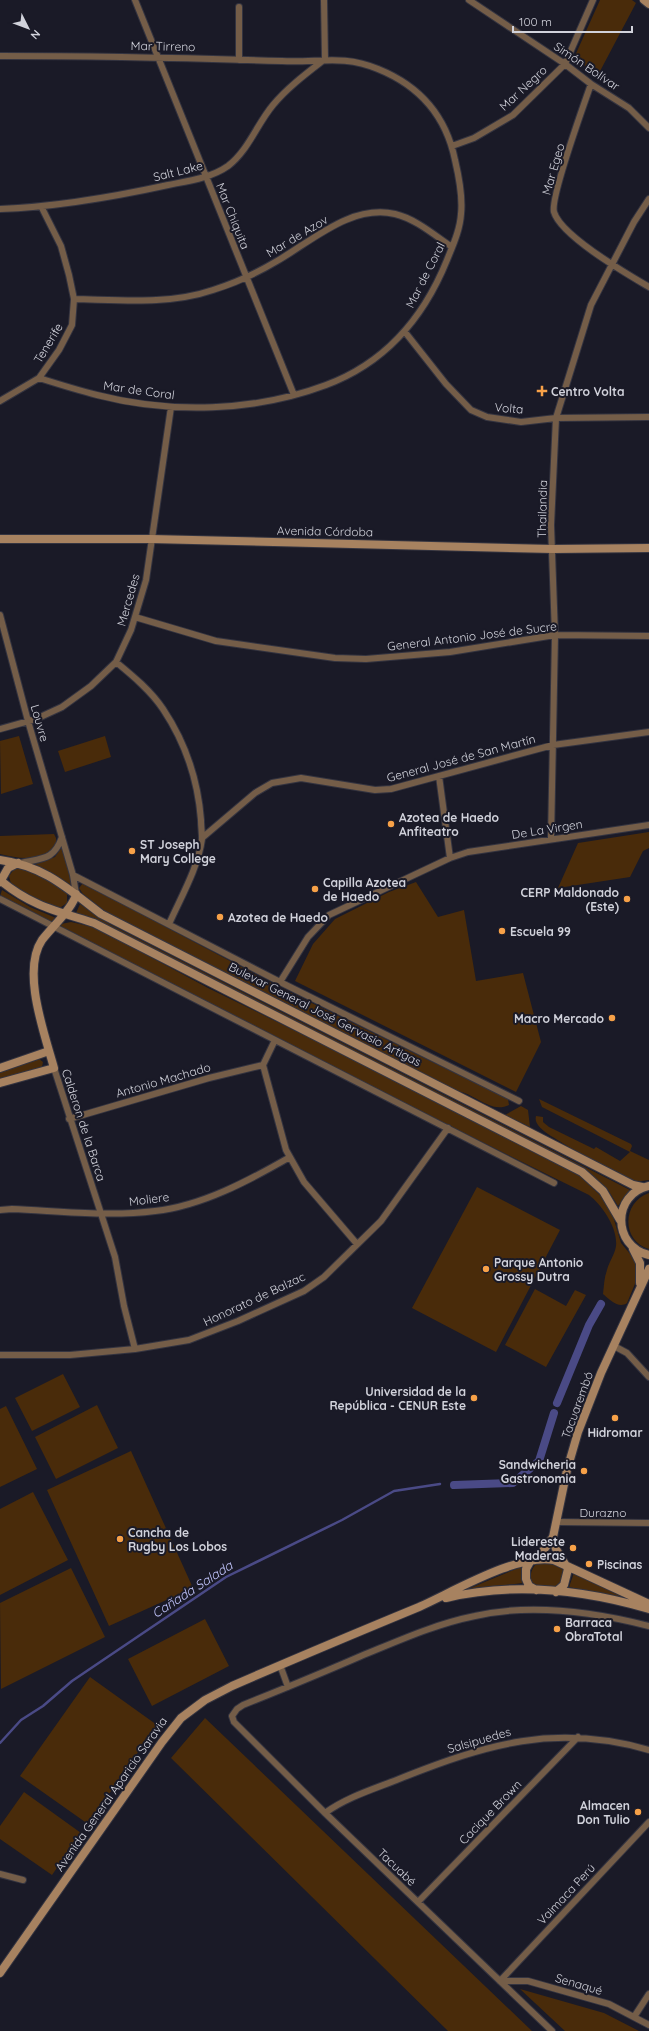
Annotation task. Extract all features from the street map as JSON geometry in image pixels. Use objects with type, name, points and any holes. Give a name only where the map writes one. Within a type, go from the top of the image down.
[{"type":"street","name":"Mar Chiquita","points":[[135,0],[245,277],[294,395]]},
{"type":"street","points":[[324,0],[325,59]]},
{"type":"street","name":"Simón Bolívar","points":[[469,0],[565,64],[591,84],[629,108],[649,128]]},
{"type":"street","name":"Mar Negro","points":[[452,146],[481,134],[513,115],[565,64],[593,0]]},
{"type":"street","points":[[644,0],[649,4]]},
{"type":"street","points":[[239,6],[239,60]]},
{"type":"street","name":"Mar Tirreno","points":[[0,56],[157,56],[299,62],[325,59]]},
{"type":"street","name":"Mar de Coral","points":[[39,378],[98,396],[142,404],[171,407],[255,403],[294,395],[328,384],[360,369],[383,354],[405,332],[423,308],[443,269],[452,247],[461,215],[461,199],[452,146],[441,118],[421,96],[397,78],[377,68],[352,60],[325,59]]},
{"type":"street","name":"Salt Lake","points":[[0,209],[42,208],[138,192],[206,177],[228,166],[243,150],[273,106],[299,79],[325,59]]},
{"type":"street","name":"Mar Egeo","points":[[591,84],[566,159],[554,204],[554,212],[561,223],[575,237],[611,265],[649,287]]},
{"type":"street","name":"Thailandia","points":[[551,839],[555,635],[551,525],[556,418],[591,305],[634,222],[649,199]]},
{"type":"street","name":"Tenerife","points":[[0,401],[39,378],[59,350],[72,325],[74,300],[61,246],[42,208]]},
{"type":"street","name":"Mar de Azov","points":[[74,300],[145,301],[178,298],[212,290],[245,277],[276,262],[328,229],[350,219],[372,212],[394,213],[410,219],[452,247]]},
{"type":"street","name":"Volta","points":[[405,332],[446,384],[471,410],[487,417],[521,422],[556,418],[649,417]]},
{"type":"street","name":"Mercedes","points":[[0,729],[28,721],[62,707],[91,686],[116,662],[136,617],[146,580],[171,407]]},
{"type":"street","name":"Avenida Córdoba","points":[[0,539],[151,539],[553,549],[649,548]]},
{"type":"street","name":"General Antonio José de Sucre","points":[[136,617],[216,642],[335,658],[358,659],[427,654],[555,635],[649,636]]},
{"type":"street","name":"Louvre","points":[[0,618],[28,721],[73,875],[76,894]]},
{"type":"street","points":[[116,662],[151,694],[163,708],[177,733],[189,761],[199,798],[202,838],[196,859],[169,924]]},
{"type":"street","name":"General José de San Martín","points":[[202,838],[255,792],[272,783],[301,778],[375,790],[391,789],[553,745],[649,732]]},
{"type":"street","points":[[439,776],[450,858]]},
{"type":"street","name":"De La Virgen","points":[[280,982],[308,937],[329,915],[450,858],[468,852],[649,825]]},
{"type":"street","points":[[0,881],[8,868],[21,863],[50,856],[59,847],[62,837]]},
{"type":"street","name":"Bulevar General José Gervasio Artigas","points":[[0,860],[21,863],[53,878],[101,914],[627,1183],[646,1187]]},
{"type":"street","name":"Bulevar General José Gervasio Artigas","points":[[73,875],[280,982],[519,1101]]},
{"type":"street","name":"Bulevar General José Gervasio Artigas","points":[[0,881],[27,899],[63,914],[94,923],[582,1172],[603,1191],[620,1220],[621,1231],[633,1248]]},
{"type":"street","name":"Calderon de la Barca","points":[[76,894],[74,904],[63,914],[39,946],[33,977],[38,1008],[49,1051],[69,1119],[115,1257],[124,1306],[135,1349]]},
{"type":"street","points":[[0,899],[554,1183]]},
{"type":"street","points":[[275,1040],[263,1065],[286,1150],[304,1182],[357,1244]]},
{"type":"street","points":[[0,1068],[49,1051]]},
{"type":"street","name":"Antonio Machado","points":[[69,1119],[209,1078],[263,1065]]},
{"type":"street","points":[[0,1083],[54,1068]]},
{"type":"street","name":"Honorato de Balzac","points":[[0,1356],[70,1355],[135,1349],[189,1340],[238,1321],[304,1291],[324,1277],[380,1221],[448,1128]]},
{"type":"street","name":"Moliere","points":[[0,1210],[12,1208],[100,1212],[156,1211],[205,1199],[252,1179],[290,1157]]},
{"type":"street","points":[[620,1220],[626,1200],[646,1187]]},
{"type":"street","points":[[633,1248],[649,1255]]},
{"type":"street","name":"Tacuarembó","points":[[633,1248],[640,1263],[640,1286]]},
{"type":"street","name":"Tacuarembó","points":[[531,1560],[543,1551],[553,1537],[567,1470],[578,1432],[601,1373],[649,1269]]},
{"type":"street","points":[[614,1346],[627,1353],[649,1377]]},
{"type":"street","name":"Durazno","points":[[557,1522],[649,1523]]},
{"type":"street","points":[[553,1537],[556,1549],[567,1566],[568,1577],[564,1585],[556,1592]]},
{"type":"street","name":"Avenida General Aparicio Saravia","points":[[0,1973],[162,1742],[181,1718],[205,1700],[232,1686],[430,1602],[497,1571],[531,1560],[544,1558],[554,1560],[649,1604]]},
{"type":"street","points":[[531,1560],[526,1569],[526,1579],[529,1586],[536,1590]]},
{"type":"street","name":"Avenida General Aparicio Saravia","points":[[430,1602],[470,1594],[536,1590],[605,1597],[649,1609]]},
{"type":"street","points":[[280,1665],[288,1686],[407,1637],[442,1624],[476,1615],[542,1610],[615,1618],[649,1626]]},
{"type":"street","name":"Tacuabé","points":[[288,1686],[243,1705],[237,1709],[232,1716],[234,1722],[325,1813],[552,2031]]},
{"type":"street","name":"Salsipuedes","points":[[325,1813],[356,1796],[414,1773],[494,1746],[535,1738],[578,1737],[616,1742],[649,1750]]},
{"type":"street","name":"Cacique Brown","points":[[418,1902],[578,1737]]},
{"type":"street","name":"Vaimaca Perú","points":[[500,1980],[649,1822]]},
{"type":"street","points":[[0,1874],[23,1880]]},
{"type":"street","name":"Senaqué","points":[[500,1980],[528,1981],[609,2004],[649,2025]]},
{"type":"street","points":[[634,2017],[649,1994]]},
{"type":"shaded area","points":[[600,0],[632,0],[636,3],[598,75],[574,58]]},
{"type":"shaded area","points":[[19,736],[33,784],[1,794],[0,741]]},
{"type":"shaded area","points":[[105,736],[111,757],[65,772],[58,751]]},
{"type":"shaded area","points":[[649,832],[649,848],[643,851],[630,877],[558,888],[578,843]]},
{"type":"shaded area","points":[[54,834],[56,838],[56,846],[44,855],[23,858],[0,854],[0,836]]},
{"type":"shaded area","points":[[62,847],[73,886],[35,864],[55,857]]},
{"type":"shaded area","points":[[15,868],[35,873],[67,893],[67,903],[58,909],[39,902],[11,884],[9,876]]},
{"type":"shaded area","points":[[416,882],[438,917],[464,910],[476,981],[523,973],[541,1042],[516,1092],[295,981],[313,944],[335,919],[389,892]]},
{"type":"shaded area","points":[[83,883],[277,986],[508,1099],[509,1105],[496,1107],[458,1091],[106,912],[83,894],[79,888]]},
{"type":"shaded area","points":[[2,890],[30,907],[56,918],[50,923],[0,896]]},
{"type":"shaded area","points":[[80,904],[111,925],[630,1190],[618,1206],[608,1190],[584,1169],[111,927],[76,913]]},
{"type":"shaded area","points":[[71,922],[93,927],[208,988],[381,1073],[579,1175],[603,1198],[612,1213],[621,1243],[636,1261],[637,1279],[627,1303],[624,1305],[618,1304],[603,1294],[605,1276],[616,1246],[616,1239],[612,1225],[604,1211],[589,1195],[390,1096],[60,927],[61,924]]},
{"type":"shaded area","points":[[39,1059],[43,1062],[42,1067],[0,1079],[0,1072]]},
{"type":"shaded area","points":[[539,1099],[631,1144],[632,1146],[630,1151],[649,1160],[649,1180],[634,1182],[572,1150],[544,1131],[536,1121],[536,1116],[543,1117],[543,1122],[549,1127],[594,1149],[596,1147],[620,1161],[630,1152],[542,1107]]},
{"type":"shaded area","points":[[521,1106],[528,1110],[530,1127],[505,1115]]},
{"type":"shaded area","name":"Parque Antonio Grossy Dutra","points":[[477,1187],[560,1230],[496,1352],[412,1308]]},
{"type":"shaded area","points":[[649,1193],[649,1249],[640,1245],[633,1238],[628,1221],[634,1204],[640,1198]]},
{"type":"shaded area","points":[[535,1289],[566,1306],[575,1290],[586,1295],[546,1367],[505,1345]]},
{"type":"shaded area","points":[[63,1374],[80,1407],[32,1431],[15,1398]]},
{"type":"shaded area","points":[[97,1405],[118,1448],[56,1479],[35,1437]]},
{"type":"shaded area","points":[[6,1406],[37,1469],[0,1487],[0,1409]]},
{"type":"shaded area","name":"Cancha de Rugby Los Lobos","points":[[131,1451],[193,1588],[109,1626],[47,1490]]},
{"type":"shaded area","points":[[33,1492],[68,1560],[0,1595],[0,1509]]},
{"type":"shaded area","points":[[550,1562],[562,1568],[564,1572],[563,1578],[558,1586],[547,1589],[531,1582],[531,1572],[537,1563]]},
{"type":"shaded area","points":[[523,1566],[523,1583],[468,1589]]},
{"type":"shaded area","points":[[71,1568],[105,1637],[1,1689],[0,1603]]},
{"type":"shaded area","points":[[574,1573],[632,1601],[569,1587]]},
{"type":"shaded area","points":[[205,1619],[229,1666],[152,1706],[128,1659]]},
{"type":"shaded area","points":[[90,1677],[157,1725],[88,1824],[20,1776]]},
{"type":"shaded area","points":[[205,1718],[532,2031],[448,2031],[171,1758]]},
{"type":"shaded area","points":[[24,1792],[81,1833],[52,1875],[0,1839],[0,1826]]},
{"type":"shaded area","points":[[520,1989],[604,2013],[639,2031],[565,2031]]},
{"type":"waterway","points":[[557,1403],[589,1325],[601,1304]]},
{"type":"waterway","points":[[454,1485],[513,1483],[539,1461],[554,1413]]},
{"type":"waterway","name":"Cañada Salada","points":[[0,1743],[21,1720],[43,1706],[72,1681],[226,1577],[342,1520],[394,1491],[440,1484]]},
{"type":"place","name":"Centro Volta","points":[[542,391]]},
{"type":"place","name":"Azotea de Haedo Anfiteatro","points":[[391,824]]},
{"type":"place","name":"ST Joseph Mary College","points":[[132,851]]},
{"type":"place","name":"Capilla Azotea de Haedo","points":[[315,889]]},
{"type":"place","name":"CERP Maldonado (Este)","points":[[627,899]]},
{"type":"place","name":"Azotea de Haedo","points":[[220,917]]},
{"type":"place","name":"Escuela 99","points":[[502,931]]},
{"type":"place","name":"Macro Mercado","points":[[612,1018]]},
{"type":"place","name":"Parque Antonio Grossy Dutra","points":[[486,1269]]},
{"type":"place","name":"Universidad de la República - CENUR Este","points":[[474,1398]]},
{"type":"place","name":"Hidromar","points":[[615,1418]]},
{"type":"place","name":"Sandwicheria Gastronomia","points":[[584,1471]]},
{"type":"place","name":"Cancha de Rugby Los Lobos","points":[[120,1539]]},
{"type":"place","name":"Lidereste Maderas","points":[[573,1548]]},
{"type":"place","name":"Piscinas","points":[[589,1564]]},
{"type":"place","name":"Barraca ObraTotal","points":[[557,1629]]},
{"type":"place","name":"Almacen Don Tulio","points":[[638,1812]]}]
